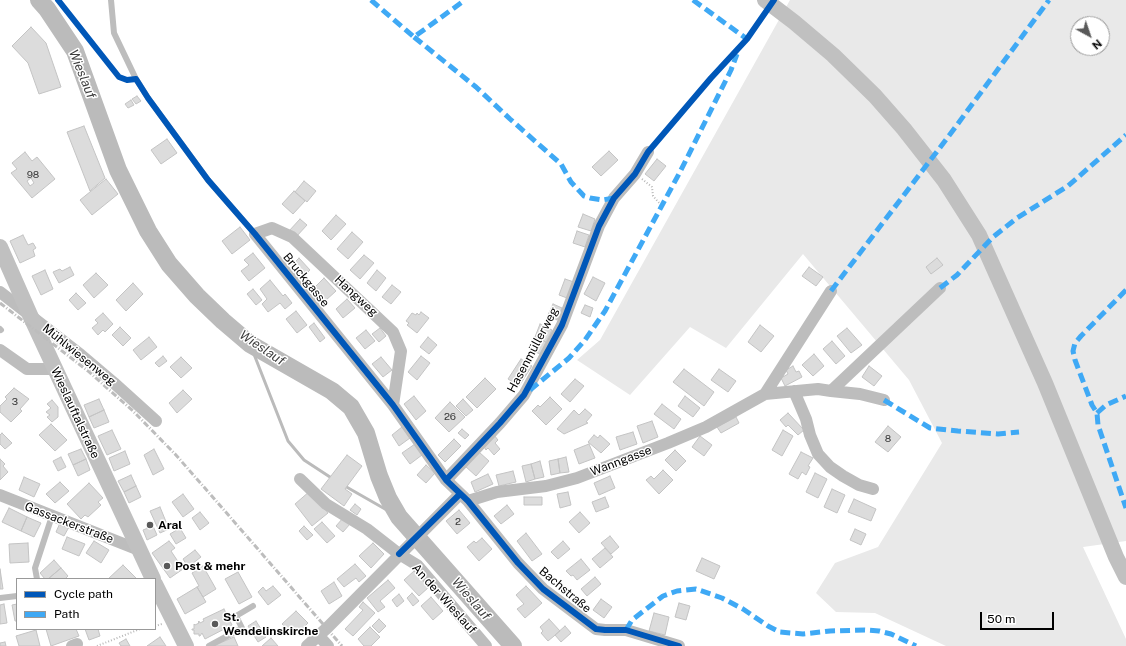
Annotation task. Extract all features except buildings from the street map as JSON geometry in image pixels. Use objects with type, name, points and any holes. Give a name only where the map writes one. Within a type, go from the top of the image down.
[{"type":"main road","points":[[765,0],[833,55],[875,96],[904,129],[944,180],[979,235],[1045,383],[1116,557],[1126,577]]},
{"type":"main road","name":"Wieslauftalstraße","points":[[0,247],[30,315],[153,578]]},
{"type":"main road","points":[[156,586],[186,646]]},
{"type":"street","name":"Hasenmüllerweg","points":[[446,480],[500,423],[524,395],[562,325],[599,226],[614,198],[635,174],[648,152]]},
{"type":"street","name":"Hangweg","points":[[255,234],[272,228],[292,237],[393,332],[402,351],[394,405]]},
{"type":"street","name":"Bruckgasse","points":[[255,234],[394,405],[446,480],[464,497]]},
{"type":"street","points":[[831,391],[940,288]]},
{"type":"street","name":"Wanngasse","points":[[765,394],[831,291]]},
{"type":"street","name":"Mühlwiesenweg","points":[[0,292],[114,383],[156,421]]},
{"type":"street","points":[[0,350],[27,369],[55,369]]},
{"type":"street","name":"Wanngasse","points":[[464,497],[546,486],[577,478],[706,427],[765,394],[818,389],[860,394],[884,400]]},
{"type":"street","points":[[794,391],[806,419],[810,435],[818,454],[830,468],[859,485],[873,489]]},
{"type":"street","points":[[300,479],[326,504],[402,552]]},
{"type":"street","name":"Gassackerstraße","points":[[0,496],[139,550]]},
{"type":"street","points":[[307,646],[319,636],[431,523],[464,497]]},
{"type":"street","name":"Bachstraße","points":[[464,497],[518,563],[543,589],[596,629],[626,630],[679,646]]},
{"type":"street","name":"An der Wieslauf","points":[[402,552],[417,565],[486,646]]},
{"type":"street","points":[[319,636],[328,646]]},
{"type":"lane","name":"Bruckgasse","points":[[111,0],[114,33],[136,79],[148,98],[208,180],[255,234]]},
{"type":"lane","points":[[37,578],[35,568],[52,516]]},
{"type":"lane","points":[[0,598],[16,596]]},
{"type":"lane","points":[[209,646],[242,628],[236,616],[253,606]]},
{"type":"path","points":[[635,174],[652,187],[653,196],[662,206]]},
{"type":"path","points":[[97,646],[137,630]]},
{"type":"shaded area","points":[[790,0],[1126,0],[1126,541],[1083,547],[1126,639],[1126,646],[946,646],[875,613],[836,612],[816,593],[835,563],[878,547],[942,443],[909,380],[803,254],[726,348],[690,327],[630,395],[577,360],[600,340]]},
{"type":"waterway","name":"Wieslauf","points":[[39,0],[47,9],[75,51],[118,170],[148,231],[169,264],[197,296],[250,344],[332,391],[351,407],[366,433],[379,476],[388,498],[399,517],[513,646]]},
{"type":"waterway","points":[[250,344],[288,441],[304,460],[333,479]]},
{"type":"waterway","points":[[343,485],[399,517]]},
{"type":"railway","points":[[0,303],[88,371],[133,411],[175,454],[342,646]]},
{"type":"marked path","points":[[371,0],[414,37],[465,0]]},
{"type":"marked path","points":[[693,0],[747,39]]},
{"type":"marked path","points":[[831,291],[951,133],[1049,0]]},
{"type":"marked path","points":[[414,37],[476,87],[561,164],[571,182],[584,196],[602,200],[614,198]]},
{"type":"marked path","points":[[530,390],[569,358],[585,340],[605,311],[680,172],[731,70],[737,54]]},
{"type":"marked path","points":[[940,288],[957,275],[993,237],[1017,218],[1068,186],[1126,135]]},
{"type":"marked path","points":[[1126,290],[1081,336],[1075,343],[1073,351],[1092,405],[1097,413],[1098,425],[1126,508]]},
{"type":"marked path","points":[[1097,413],[1106,405],[1126,396]]},
{"type":"marked path","points":[[884,400],[930,428],[998,434],[1019,432]]},
{"type":"marked path","points":[[626,630],[632,620],[663,596],[677,591],[696,589],[722,598],[780,632],[803,634],[830,631],[879,631],[891,634],[916,646]]},
{"type":"cycle path","points":[[58,0],[119,77],[127,80],[136,79],[148,98],[208,180],[255,234],[393,405],[446,480],[468,501],[518,563],[543,589],[596,629],[626,630],[679,646]]},
{"type":"cycle path","points":[[446,480],[500,423],[524,395],[562,325],[599,226],[614,198],[635,174],[648,152],[711,78],[747,39],[774,0]]},
{"type":"cycle path","points":[[399,554],[460,494]]},
{"type":"place","name":"Aral","points":[[150,525]]},
{"type":"place","name":"Post & mehr","points":[[167,566]]},
{"type":"place","name":"St. Wendelinskirche","points":[[215,624]]}]
